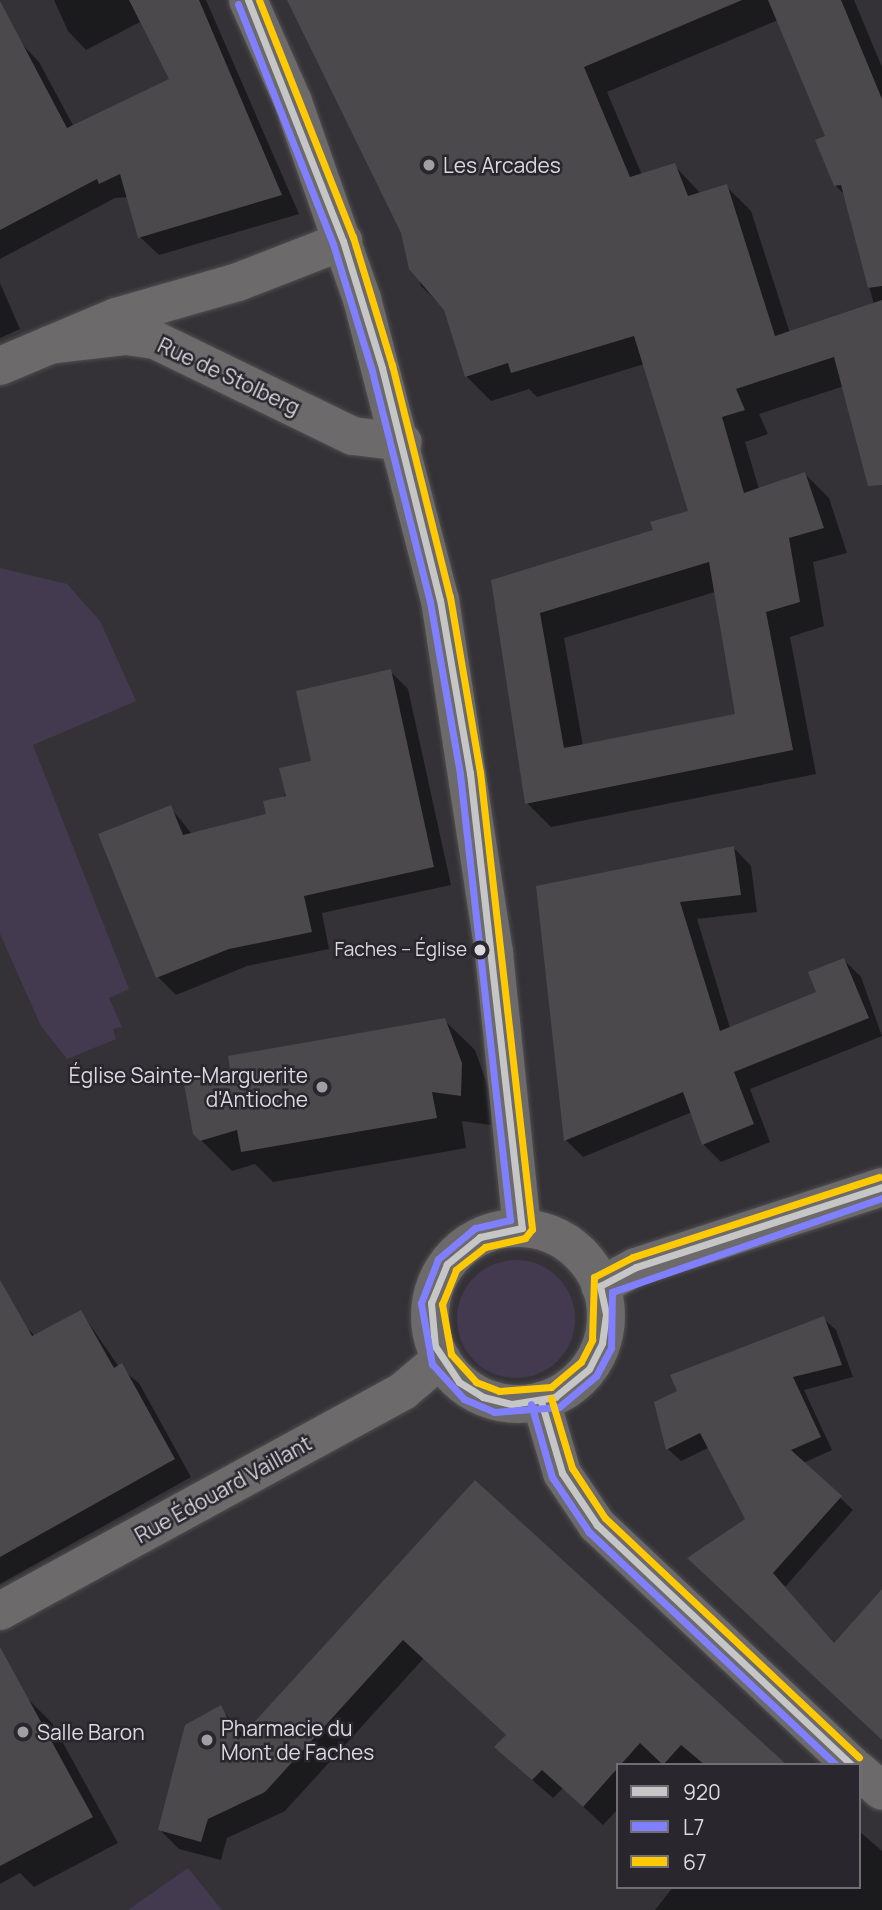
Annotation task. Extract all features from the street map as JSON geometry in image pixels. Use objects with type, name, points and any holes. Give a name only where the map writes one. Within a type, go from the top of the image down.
[{"type":"street","points":[[248,0],[343,241],[402,442],[440,600],[470,773],[522,1228]]},
{"type":"street","name":"Rue de Stolberg","points":[[0,366],[49,345],[343,241]]},
{"type":"street","name":"Rue de Stolberg","points":[[49,345],[126,336],[155,340],[354,436],[402,442]]},
{"type":"street","points":[[600,1286],[636,1267],[882,1187]]},
{"type":"street","points":[[522,1228],[564,1241],[586,1260],[600,1286],[606,1329],[596,1357],[568,1389],[541,1401],[512,1404],[484,1397],[459,1382],[441,1359],[430,1318],[443,1270],[480,1237],[522,1228]]},
{"type":"street","name":"Rue Édouard Vaillant","points":[[0,1611],[402,1391],[441,1359]]},
{"type":"street","points":[[541,1401],[562,1472],[597,1525],[850,1763]]},
{"type":"street","points":[[861,1773],[882,1791]]},
{"type":"shaded area","points":[[0,568],[67,584],[100,621],[136,701],[33,745],[129,989],[109,998],[122,1027],[113,1029],[116,1039],[67,1059],[41,1026],[0,934]]},
{"type":"shaded area","points":[[516,1260],[539,1264],[558,1277],[571,1296],[575,1319],[571,1342],[558,1361],[539,1374],[516,1378],[493,1374],[474,1361],[461,1342],[457,1319],[461,1296],[474,1277],[493,1264]]},
{"type":"shaded area","points":[[188,1868],[222,1910],[128,1910]]},
{"type":"building","points":[[129,0],[199,0],[282,195],[138,238],[120,174],[99,184],[97,179],[0,230],[0,1],[67,128],[169,79]]},
{"type":"building","points":[[287,0],[742,0],[584,67],[630,177],[675,163],[688,196],[727,184],[775,336],[882,300],[882,485],[868,486],[834,357],[736,389],[745,410],[722,417],[744,493],[805,472],[824,528],[789,538],[800,602],[766,612],[793,750],[525,804],[491,580],[653,530],[650,522],[688,511],[634,336],[511,373],[508,363],[465,377],[444,310],[409,269],[401,233]],"holes":[[[709,562],[735,714],[564,748],[540,613]]]},
{"type":"building","points":[[768,0],[841,0],[882,99],[882,286],[868,288],[841,185],[834,186],[815,140],[825,136]]},
{"type":"building","points":[[391,669],[434,867],[304,896],[312,932],[229,949],[156,978],[98,834],[171,805],[183,835],[266,814],[263,801],[286,796],[279,768],[311,761],[296,691]]},
{"type":"building","points":[[734,846],[741,895],[680,902],[720,1031],[816,992],[808,972],[844,958],[869,1018],[734,1072],[754,1124],[702,1145],[683,1092],[564,1141],[536,886]]},
{"type":"building","name":"Église Sainte-Marguerite d'Antioche","points":[[445,1018],[462,1063],[461,1096],[432,1092],[437,1118],[241,1152],[237,1130],[200,1141],[193,1134],[184,1084],[188,1077],[230,1069],[228,1056]]},
{"type":"building","points":[[0,1280],[32,1336],[81,1310],[114,1368],[122,1363],[175,1459],[0,1557]]},
{"type":"building","points":[[824,1316],[842,1365],[793,1377],[821,1437],[791,1450],[842,1496],[773,1573],[834,1643],[882,1589],[882,1740],[687,1558],[745,1519],[700,1433],[666,1450],[654,1402],[677,1391],[670,1375]]},
{"type":"building","points":[[475,1480],[785,1763],[703,1763],[681,1745],[665,1763],[661,1763],[640,1743],[622,1763],[616,1763],[616,1770],[583,1807],[542,1770],[532,1780],[494,1747],[506,1735],[403,1640],[265,1792],[208,1819],[201,1842],[158,1830],[185,1725],[221,1705],[238,1740]]},
{"type":"building","name":"Salle Baron","points":[[0,1647],[93,1817],[0,1866]]},
{"type":"transit line","name":"920","points":[[248,0],[343,241],[382,368],[440,600],[470,773],[522,1228],[480,1237],[447,1264],[431,1303],[435,1346],[459,1382],[483,1397],[512,1404],[555,1397],[589,1369],[602,1343],[606,1314],[600,1286]]},
{"type":"transit line","name":"67","points":[[259,0],[353,237],[392,365],[450,597],[480,772],[532,1229],[525,1238],[485,1247],[456,1270],[442,1304],[451,1354],[476,1382],[499,1391],[551,1387],[581,1362],[592,1340],[594,1277],[633,1257],[879,1177]]},
{"type":"transit line","name":"L7","points":[[238,4],[333,244],[372,371],[430,602],[460,774],[510,1220],[475,1228],[438,1259],[421,1303],[432,1364],[464,1399],[494,1412],[559,1407],[596,1376],[611,1348],[612,1292],[882,1198]]},
{"type":"transit line","name":"920","points":[[600,1286],[636,1267],[882,1187]]},
{"type":"transit line","name":"67","points":[[551,1398],[572,1468],[605,1518],[859,1757]]},
{"type":"transit line","name":"920","points":[[541,1401],[562,1473],[597,1525],[850,1763]]},
{"type":"transit line","name":"L7","points":[[531,1404],[552,1477],[589,1532],[834,1763]]},
{"type":"place","name":"Les Arcades","points":[[429,165]]},
{"type":"place","name":"Faches – Église","points":[[480,950]]},
{"type":"place","name":"Église Sainte-Marguerite d'Antioche","points":[[322,1087]]},
{"type":"place","name":"Salle Baron","points":[[23,1732]]},
{"type":"place","name":"Pharmacie du Mont de Faches","points":[[207,1740]]}]
